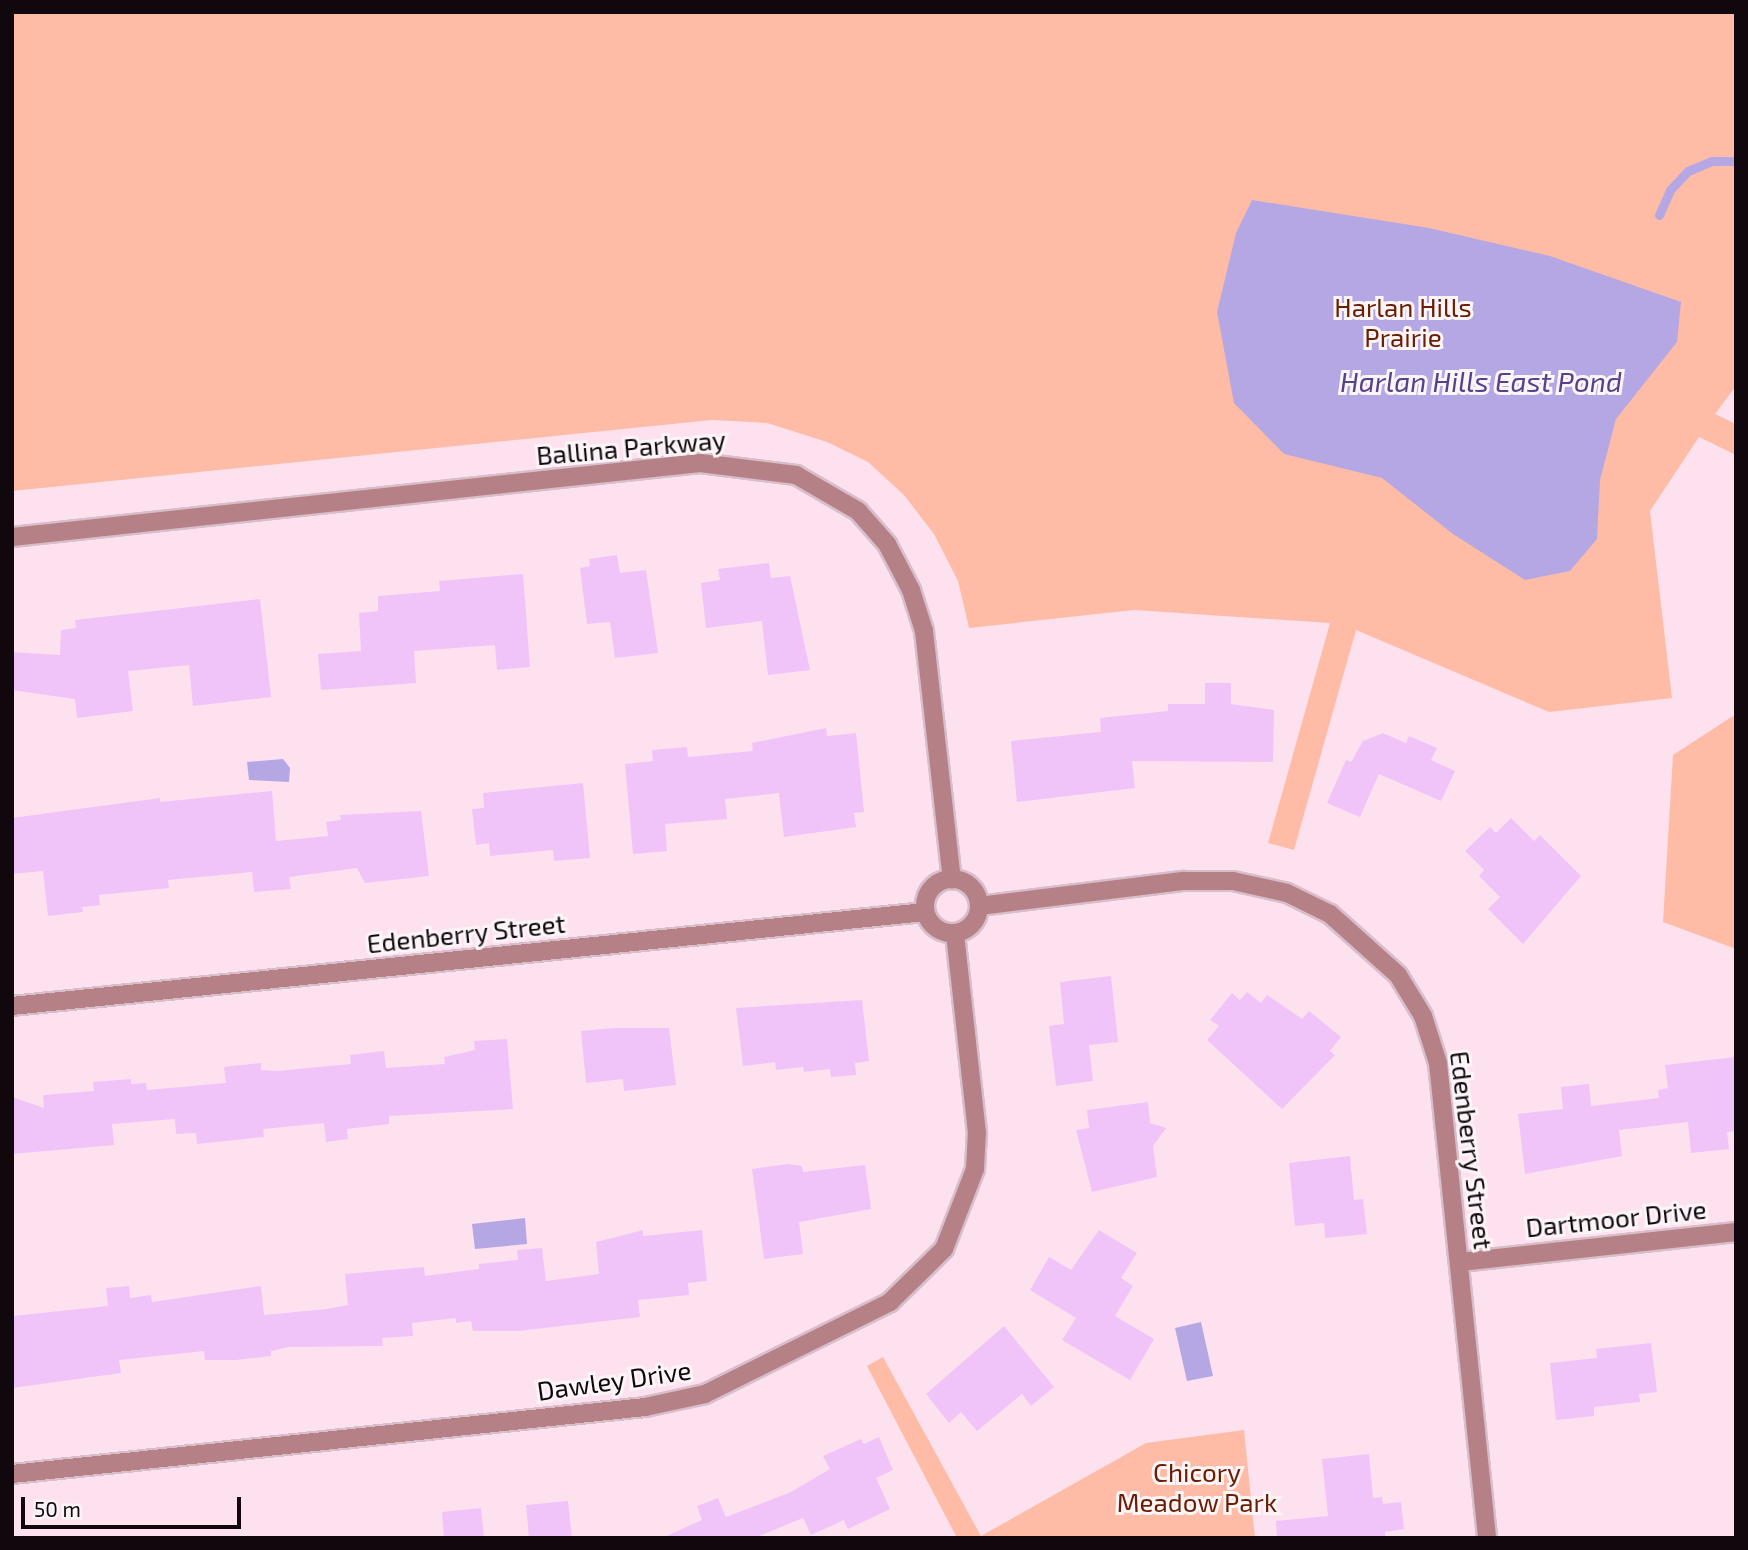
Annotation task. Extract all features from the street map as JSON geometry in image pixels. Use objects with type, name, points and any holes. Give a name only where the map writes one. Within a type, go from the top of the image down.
[{"type":"street","name":"Ballina Parkway","points":[[12,537],[700,463],[771,468],[796,475],[858,511],[887,544],[911,590],[924,631],[952,879]]},
{"type":"street","points":[[952,879],[968,884],[979,906],[970,927],[955,933],[939,931],[926,912],[931,889],[952,879]]},
{"type":"street","name":"Edenberry Street","points":[[979,906],[1184,881],[1233,881],[1287,893],[1330,914],[1398,975],[1423,1016],[1438,1063],[1487,1538]]},
{"type":"street","name":"Edenberry Street","points":[[12,1006],[926,912]]},
{"type":"street","name":"Dawley Drive","points":[[12,1474],[645,1407],[729,1385],[890,1302],[944,1249],[975,1169],[977,1133],[955,933]]},
{"type":"street","name":"Dartmoor Drive","points":[[1460,1262],[1736,1232]]},
{"type":"green space","name":"Harlan Hills Prairie","points":[[12,12],[1736,12],[1736,386],[1715,414],[1736,424],[1736,455],[1699,437],[1650,511],[1672,698],[1549,712],[1356,630],[1294,850],[1268,843],[1330,623],[1134,610],[969,628],[958,581],[934,534],[904,495],[868,462],[827,442],[767,423],[712,420],[12,491]]},
{"type":"green space","points":[[1733,716],[1736,719],[1736,949],[1663,922],[1673,755]]},
{"type":"green space","name":"Chicory Meadow Park","points":[[883,1357],[981,1536],[1146,1443],[1244,1430],[1255,1538],[957,1538],[867,1366]]},
{"type":"water","name":"Harlan Hills East Pond","points":[[1252,200],[1429,228],[1550,256],[1681,302],[1677,342],[1616,419],[1600,480],[1597,539],[1570,571],[1525,580],[1453,534],[1382,478],[1284,454],[1234,403],[1217,312],[1236,233]]},
{"type":"water","points":[[283,759],[290,768],[289,782],[249,780],[247,762]]},
{"type":"water","points":[[525,1218],[527,1244],[475,1249],[472,1224]]},
{"type":"water","points":[[1201,1322],[1213,1376],[1187,1381],[1175,1328]]},
{"type":"building","points":[[617,555],[620,573],[646,570],[658,653],[615,658],[610,622],[587,624],[580,568],[590,566],[589,559]]},
{"type":"building","points":[[769,563],[771,578],[790,576],[810,670],[768,675],[762,621],[706,628],[701,583],[720,580],[718,569]]},
{"type":"building","points":[[523,574],[530,667],[497,670],[495,645],[414,651],[416,683],[321,690],[318,654],[361,651],[359,613],[378,611],[378,596],[440,591],[439,581]]},
{"type":"building","points":[[260,599],[271,697],[193,706],[189,665],[128,671],[133,711],[77,718],[75,699],[12,690],[12,652],[60,655],[61,630],[76,628],[75,620]]},
{"type":"building","points":[[1205,683],[1231,683],[1231,704],[1274,710],[1273,762],[1132,761],[1135,788],[1017,802],[1011,741],[1101,732],[1100,718],[1168,711],[1168,704],[1205,704]]},
{"type":"building","points":[[826,728],[827,736],[856,733],[864,812],[854,813],[856,827],[784,837],[779,793],[725,799],[727,819],[665,824],[667,851],[633,854],[625,764],[653,761],[652,750],[687,747],[688,757],[753,751],[752,743]]},
{"type":"building","points":[[1383,733],[1406,743],[1409,736],[1437,748],[1431,760],[1455,771],[1441,801],[1379,774],[1360,817],[1327,803],[1346,760],[1351,762],[1363,741]]},
{"type":"building","points":[[583,783],[590,858],[554,861],[553,850],[490,856],[489,843],[476,845],[472,809],[484,808],[483,793]]},
{"type":"building","points":[[272,791],[276,841],[328,836],[326,822],[341,820],[340,815],[421,811],[429,876],[365,883],[357,868],[289,877],[291,889],[254,892],[252,872],[168,880],[169,888],[99,895],[100,905],[82,907],[83,912],[48,916],[43,871],[12,874],[12,818],[160,798],[160,802]]},
{"type":"building","points":[[1511,818],[1534,841],[1540,835],[1581,876],[1523,944],[1488,909],[1500,897],[1479,876],[1484,870],[1465,851],[1490,827],[1496,833]]},
{"type":"building","points":[[1111,976],[1118,1042],[1089,1045],[1093,1081],[1056,1086],[1049,1026],[1064,1024],[1060,982]]},
{"type":"building","points":[[1247,992],[1261,1003],[1267,995],[1302,1019],[1309,1011],[1341,1037],[1330,1051],[1335,1055],[1282,1109],[1207,1040],[1219,1026],[1210,1020],[1232,993],[1240,1000]]},
{"type":"building","points":[[862,1000],[869,1061],[855,1063],[856,1075],[831,1077],[830,1069],[804,1072],[803,1067],[776,1070],[775,1062],[743,1066],[736,1008]]},
{"type":"building","points":[[669,1028],[676,1085],[624,1091],[623,1079],[586,1083],[581,1031]]},
{"type":"building","points":[[507,1039],[513,1109],[389,1116],[389,1124],[347,1129],[348,1139],[326,1142],[324,1123],[263,1129],[264,1137],[197,1144],[196,1133],[176,1134],[175,1119],[112,1124],[114,1145],[12,1154],[12,1097],[44,1108],[43,1095],[94,1091],[93,1082],[131,1079],[131,1084],[146,1083],[147,1090],[226,1083],[224,1067],[261,1063],[261,1070],[277,1071],[351,1064],[350,1055],[384,1051],[386,1068],[445,1064],[444,1057],[475,1050],[474,1041]]},
{"type":"building","points":[[1736,1057],[1736,1131],[1727,1132],[1729,1149],[1691,1153],[1688,1122],[1619,1130],[1622,1156],[1525,1174],[1518,1114],[1563,1109],[1561,1087],[1589,1084],[1591,1106],[1659,1098],[1658,1090],[1668,1088],[1665,1065]]},
{"type":"building","points":[[1148,1102],[1150,1123],[1166,1128],[1153,1146],[1157,1177],[1092,1192],[1076,1130],[1089,1128],[1087,1110]]},
{"type":"building","points":[[1350,1156],[1354,1200],[1363,1199],[1367,1234],[1325,1238],[1324,1223],[1295,1226],[1289,1163]]},
{"type":"building","points":[[788,1164],[802,1166],[803,1172],[865,1165],[871,1209],[799,1222],[803,1254],[764,1259],[752,1169]]},
{"type":"building","points":[[643,1230],[643,1236],[702,1230],[707,1281],[688,1283],[689,1295],[638,1300],[640,1317],[518,1331],[473,1331],[471,1321],[456,1323],[456,1318],[412,1323],[413,1336],[382,1338],[383,1346],[289,1347],[271,1351],[271,1356],[236,1360],[205,1360],[204,1351],[119,1360],[121,1373],[12,1388],[12,1316],[108,1306],[106,1288],[129,1286],[130,1298],[151,1295],[152,1302],[261,1286],[264,1315],[327,1309],[348,1305],[345,1274],[424,1267],[425,1276],[479,1269],[479,1264],[518,1260],[517,1250],[542,1248],[546,1281],[599,1274],[596,1242]]},
{"type":"building","points":[[1099,1230],[1137,1253],[1121,1278],[1133,1286],[1115,1316],[1154,1339],[1130,1380],[1062,1340],[1076,1318],[1030,1290],[1049,1257],[1071,1270]]},
{"type":"building","points":[[1004,1326],[1054,1387],[1031,1406],[1022,1394],[977,1431],[961,1412],[949,1423],[926,1394]]},
{"type":"building","points":[[1651,1343],[1657,1392],[1639,1394],[1640,1402],[1594,1407],[1594,1416],[1556,1420],[1550,1363],[1597,1358],[1596,1349]]},
{"type":"building","points":[[879,1437],[893,1470],[876,1478],[890,1509],[848,1529],[844,1520],[811,1535],[803,1518],[754,1538],[662,1538],[702,1520],[697,1506],[718,1498],[726,1517],[791,1492],[830,1469],[823,1456],[861,1439],[864,1444]]},
{"type":"building","points":[[1369,1454],[1373,1498],[1382,1497],[1383,1504],[1401,1502],[1404,1529],[1385,1532],[1385,1538],[1277,1538],[1276,1521],[1328,1516],[1322,1459]]},
{"type":"building","points":[[568,1501],[572,1538],[529,1538],[526,1505]]},
{"type":"building","points":[[481,1508],[484,1538],[444,1538],[442,1512]]},
{"type":"waterway","points":[[1659,215],[1670,190],[1688,171],[1712,161],[1736,161]]}]
